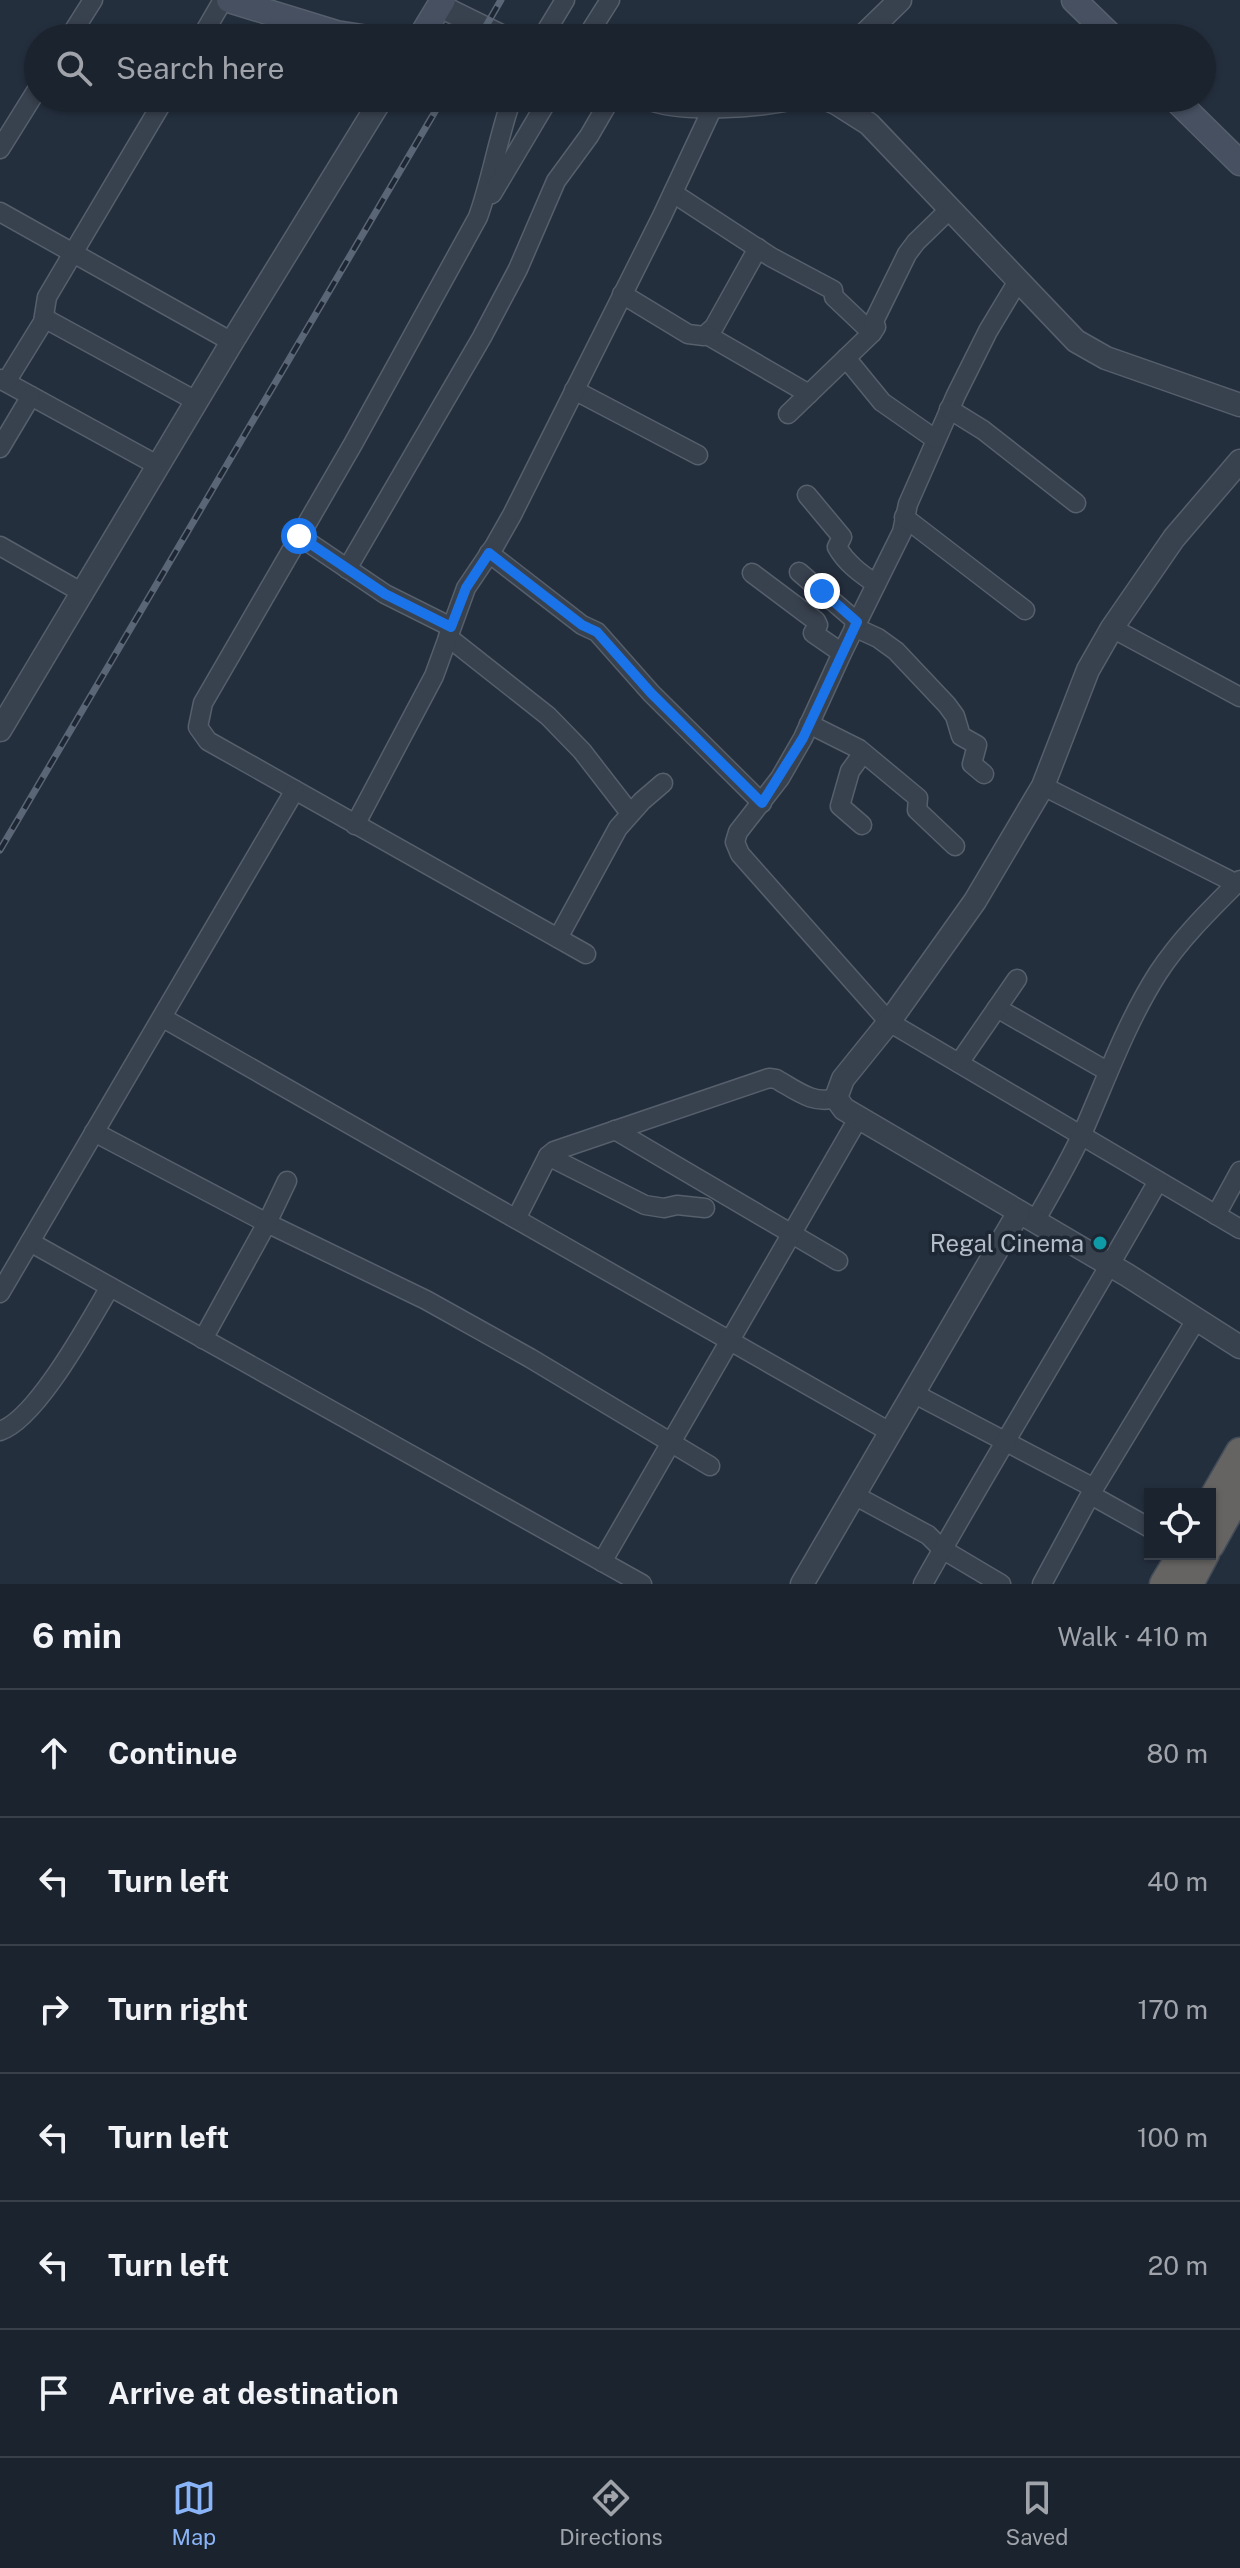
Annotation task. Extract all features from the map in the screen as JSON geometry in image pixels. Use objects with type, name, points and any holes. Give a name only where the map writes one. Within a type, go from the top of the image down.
[{"type":"highway","points":[[1216,1494],[1240,1452]]},
{"type":"highway","points":[[1216,1534],[1240,1491]]},
{"type":"highway","points":[[1164,1584],[1178,1560]]},
{"type":"highway","points":[[1189,1584],[1202,1560]]},
{"type":"main road","points":[[226,0],[306,24]]},
{"type":"main road","points":[[1074,0],[1099,24]]},
{"type":"main road","points":[[429,24],[442,3]]},
{"type":"main road","points":[[1188,112],[1240,163]]},
{"type":"street","points":[[78,24],[93,0]]},
{"type":"street","points":[[210,24],[226,0]]},
{"type":"street","points":[[550,24],[565,0]]},
{"type":"street","points":[[595,24],[610,0]]},
{"type":"street","points":[[875,24],[900,0]]},
{"type":"street","points":[[442,3],[480,24]]},
{"type":"street","points":[[0,149],[24,110]]},
{"type":"street","points":[[157,112],[44,303],[44,318],[3,380],[157,465]]},
{"type":"street","points":[[0,730],[157,465],[373,112]]},
{"type":"street","points":[[478,217],[507,112]]},
{"type":"street","points":[[541,112],[203,703],[197,721],[200,732],[208,741],[586,954]]},
{"type":"street","points":[[347,569],[482,337],[518,269],[556,181],[603,112]]},
{"type":"street","points":[[355,825],[425,696],[466,588],[512,515],[711,112]]},
{"type":"street","points":[[848,112],[869,124],[1076,341],[1096,352],[1240,405]]},
{"type":"street","points":[[673,193],[758,248],[833,290],[834,297],[872,333]]},
{"type":"street","points":[[788,414],[872,333],[876,327],[874,321],[907,254],[950,209]]},
{"type":"street","points":[[0,212],[232,342]]},
{"type":"street","points":[[622,294],[688,334],[707,335],[758,248]]},
{"type":"street","points":[[1018,281],[988,331],[949,409],[904,517],[902,532],[809,724],[780,778],[738,832],[735,842],[740,854],[889,1022],[1240,1229]]},
{"type":"street","points":[[44,318],[196,401]]},
{"type":"street","points":[[707,335],[809,394]]},
{"type":"street","points":[[846,358],[882,402],[935,439]]},
{"type":"street","points":[[574,390],[698,455]]},
{"type":"street","points":[[0,448],[31,396]]},
{"type":"street","points":[[949,409],[983,430],[1076,503]]},
{"type":"street","points":[[836,1098],[843,1079],[889,1022],[975,901],[1043,786],[1088,670],[1112,628],[1174,538],[1240,461]]},
{"type":"street","points":[[807,495],[842,537],[837,548],[840,554],[854,569],[876,584]]},
{"type":"street","points":[[904,517],[1025,610]]},
{"type":"street","points":[[299,536],[385,594],[449,632],[560,727],[630,813]]},
{"type":"street","points":[[0,546],[81,592]]},
{"type":"street","points":[[489,553],[582,625],[597,632],[651,693],[762,803]]},
{"type":"street","points":[[799,572],[828,585],[855,624],[889,646],[947,705],[955,716],[961,736],[977,745],[972,764],[984,774]]},
{"type":"street","points":[[752,573],[817,622],[813,633],[842,653]]},
{"type":"street","points":[[803,611],[828,585]]},
{"type":"street","points":[[1112,628],[1240,697]]},
{"type":"street","points":[[809,724],[863,753],[918,798],[917,810],[955,846]]},
{"type":"street","points":[[862,825],[840,806],[850,771],[863,753]]},
{"type":"street","points":[[558,938],[611,838],[630,813],[663,783]]},
{"type":"street","points":[[802,1584],[913,1393],[1081,1136],[1107,1071],[1143,997],[1201,918],[1238,882],[1043,786]]},
{"type":"street","points":[[0,1293],[295,790]]},
{"type":"street","points":[[959,1063],[1017,979]]},
{"type":"street","points":[[997,1008],[1107,1071]]},
{"type":"street","points":[[163,1018],[890,1432]]},
{"type":"street","points":[[516,1219],[548,1156],[554,1151],[769,1078],[816,1100],[836,1098]]},
{"type":"street","points":[[836,1098],[844,1109],[1110,1266],[1240,1347]]},
{"type":"street","points":[[602,1562],[859,1117]]},
{"type":"street","points":[[615,1130],[838,1261]]},
{"type":"street","points":[[94,1132],[267,1223],[440,1308],[710,1466]]},
{"type":"street","points":[[548,1156],[645,1205],[705,1208]]},
{"type":"street","points":[[1216,1215],[1240,1171]]},
{"type":"street","points":[[203,1339],[287,1181]]},
{"type":"street","points":[[923,1584],[1158,1181]]},
{"type":"street","points":[[30,1242],[642,1584]]},
{"type":"street","points":[[0,1431],[11,1428],[58,1375],[110,1287]]},
{"type":"street","points":[[1042,1584],[1092,1491],[1196,1320]]},
{"type":"street","points":[[913,1393],[1004,1441],[1144,1524]]},
{"type":"street","points":[[854,1495],[928,1535],[942,1549],[1001,1584]]},
{"type":"railway","points":[[487,24],[501,0]]},
{"type":"railway","points":[[0,850],[435,112]]},
{"type":"place","name":"Regal Cinema","points":[[1100,1243]]},
{"type":"route","points":[[299,536],[385,594],[451,627],[466,588],[489,553],[582,625],[597,632],[651,693],[762,803],[803,738],[857,622],[822,591]]}]
